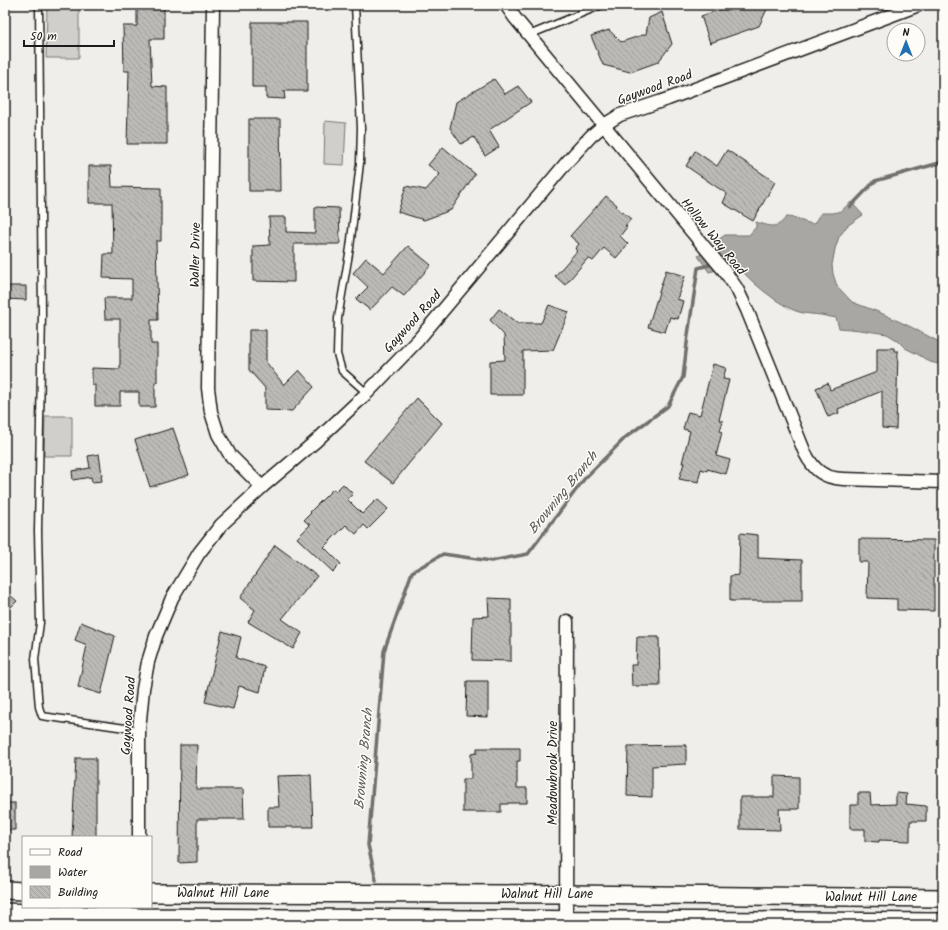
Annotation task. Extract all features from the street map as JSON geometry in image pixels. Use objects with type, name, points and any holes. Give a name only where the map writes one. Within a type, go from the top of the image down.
[{"type":"main road","points":[[5,890],[22,891]]},
{"type":"main road","name":"Walnut Hill Lane","points":[[152,893],[566,894],[943,898]]},
{"type":"main road","name":"Walnut Hill Lane","points":[[5,912],[140,912],[566,922],[943,922]]},
{"type":"street","name":"Waller Drive","points":[[213,5],[208,388],[211,412],[218,434],[230,455],[262,487]]},
{"type":"street","name":"Hollow Way Road","points":[[506,5],[515,18],[726,273],[747,310],[805,453],[810,462],[818,471],[826,476],[838,479],[943,482]]},
{"type":"street","name":"Gaywood Road","points":[[140,836],[139,730],[143,689],[148,662],[156,636],[172,598],[199,552],[221,525],[262,487],[316,441],[367,393],[418,340],[568,162],[604,124],[620,115],[668,99],[919,5]]},
{"type":"street","name":"Meadowbrook Drive","points":[[566,922],[567,621]]},
{"type":"lane","points":[[39,5],[42,314],[38,531],[40,623],[36,659],[39,707],[42,716],[139,730]]},
{"type":"lane","points":[[355,5],[361,128],[360,163],[350,248],[338,318],[337,354],[342,371],[367,393]]},
{"type":"lane","points":[[529,35],[602,5]]},
{"type":"shaded area","points":[[47,5],[79,5],[79,58],[46,58]]},
{"type":"shaded area","points":[[325,121],[346,123],[344,165],[324,164]]},
{"type":"shaded area","points":[[45,416],[72,416],[72,456],[44,456]]},
{"type":"water","points":[[851,202],[863,215],[847,226],[839,237],[832,265],[837,286],[852,302],[881,313],[943,344],[942,365],[930,362],[905,348],[897,340],[887,334],[839,328],[836,318],[802,313],[783,305],[766,293],[738,266],[732,266],[709,272],[698,256],[716,244],[718,240],[725,235],[749,235],[756,227],[756,222],[773,226],[779,224],[786,217],[814,224],[821,213],[841,211]]},
{"type":"building","points":[[137,5],[164,5],[164,39],[150,39],[152,86],[167,87],[167,144],[127,144],[129,71],[124,71],[123,26],[137,26]]},
{"type":"building","points":[[733,5],[769,5],[759,26],[710,43],[701,16]]},
{"type":"building","points":[[662,12],[672,44],[658,62],[630,72],[603,65],[591,36],[609,30],[621,42],[646,34],[649,18]]},
{"type":"building","points":[[252,22],[307,22],[307,91],[284,91],[285,99],[266,98],[266,87],[252,87]]},
{"type":"building","points":[[494,79],[505,94],[518,86],[531,102],[489,130],[499,147],[485,156],[474,137],[461,144],[450,128],[456,102]]},
{"type":"building","points":[[249,119],[280,119],[281,191],[249,191]]},
{"type":"building","points":[[443,147],[475,174],[451,210],[424,220],[398,212],[406,186],[426,190],[440,174],[428,165]]},
{"type":"building","points":[[727,150],[775,182],[753,221],[723,203],[727,194],[686,166],[695,151],[717,166]]},
{"type":"building","points":[[89,166],[111,166],[112,187],[161,188],[161,241],[156,241],[158,320],[151,320],[151,344],[157,344],[157,382],[155,382],[155,407],[139,407],[139,392],[120,392],[120,406],[95,406],[95,385],[92,385],[92,368],[120,369],[120,319],[105,319],[104,298],[132,298],[132,279],[103,278],[104,254],[113,254],[112,203],[89,203]]},
{"type":"building","points":[[606,196],[617,205],[616,207],[631,219],[625,226],[627,227],[620,236],[628,244],[616,258],[604,248],[593,261],[588,258],[565,285],[555,276],[577,251],[575,249],[579,244],[570,236]]},
{"type":"building","points":[[315,207],[339,208],[340,244],[294,244],[294,282],[253,281],[253,246],[270,245],[269,217],[286,217],[286,232],[315,233]]},
{"type":"building","points":[[408,246],[431,265],[404,296],[392,287],[370,310],[356,299],[368,287],[353,273],[366,258],[384,273]]},
{"type":"building","points":[[666,270],[685,276],[677,299],[683,301],[678,319],[670,317],[665,332],[648,327]]},
{"type":"building","points":[[5,286],[26,286],[26,300],[5,299]]},
{"type":"building","points":[[549,305],[569,312],[553,350],[523,351],[523,395],[490,395],[490,361],[505,360],[504,335],[490,320],[499,309],[517,323],[541,323]]},
{"type":"building","points":[[249,330],[266,330],[266,362],[284,385],[299,370],[314,387],[292,411],[265,410],[265,388],[249,370]]},
{"type":"building","points":[[877,348],[894,348],[894,351],[898,351],[896,429],[882,428],[882,391],[838,409],[839,413],[828,417],[816,388],[828,383],[830,390],[877,372]]},
{"type":"building","points":[[713,364],[726,368],[723,379],[729,380],[719,420],[723,421],[716,456],[730,460],[726,474],[701,469],[698,482],[679,479],[684,463],[682,463],[690,431],[683,429],[688,412],[700,415]]},
{"type":"building","points":[[417,398],[442,423],[393,483],[364,461]]},
{"type":"building","points":[[173,428],[189,475],[150,487],[135,440]]},
{"type":"building","points":[[99,454],[102,481],[92,482],[91,477],[73,480],[72,471],[90,468],[88,456]]},
{"type":"building","points":[[343,484],[353,494],[347,499],[362,514],[377,499],[388,509],[368,529],[364,525],[356,534],[346,525],[324,547],[341,564],[333,572],[297,538],[310,525],[304,520],[311,513],[310,512],[333,489],[336,491]]},
{"type":"building","points":[[740,533],[758,535],[758,558],[802,560],[802,601],[730,601],[730,576],[739,575]]},
{"type":"building","points":[[859,539],[934,540],[934,611],[897,610],[897,599],[867,598],[868,562],[859,562]]},
{"type":"building","points":[[275,545],[317,576],[282,619],[302,633],[293,649],[248,622],[255,610],[240,598]]},
{"type":"building","points":[[5,591],[17,601],[5,613]]},
{"type":"building","points":[[488,598],[511,599],[511,661],[472,660],[473,617],[489,616]]},
{"type":"building","points":[[81,622],[115,636],[101,694],[78,687],[87,645],[75,640]]},
{"type":"building","points":[[222,631],[241,637],[236,658],[265,667],[260,692],[239,686],[233,709],[205,702]]},
{"type":"building","points":[[637,637],[659,637],[660,686],[632,686],[631,665],[636,665]]},
{"type":"building","points":[[467,681],[488,681],[488,717],[466,716]]},
{"type":"building","points":[[180,745],[197,745],[196,789],[243,789],[244,819],[197,819],[197,862],[179,863]]},
{"type":"building","points":[[686,745],[686,764],[652,766],[652,797],[627,796],[628,746]]},
{"type":"building","points":[[477,748],[520,748],[520,761],[517,761],[517,788],[527,788],[527,803],[501,804],[501,812],[463,812],[463,779],[471,779],[471,754],[477,753]]},
{"type":"building","points":[[76,758],[96,758],[96,836],[72,836]]},
{"type":"building","points":[[311,775],[313,827],[268,827],[268,807],[279,807],[277,776]]},
{"type":"building","points":[[774,776],[799,777],[799,809],[779,809],[780,830],[740,829],[740,797],[774,797]]},
{"type":"building","points":[[858,793],[870,793],[871,805],[896,804],[896,793],[907,794],[906,804],[926,806],[926,821],[910,821],[910,841],[865,841],[865,829],[850,829],[850,805],[858,805]]},
{"type":"building","points":[[5,803],[15,803],[15,830],[5,830]]},
{"type":"waterway","name":"Browning Branch","points":[[850,207],[875,181],[943,162]]},
{"type":"waterway","name":"Browning Branch","points":[[376,880],[368,845],[384,651],[412,572],[443,554],[491,561],[528,554],[585,478],[626,437],[668,406],[683,377],[698,268],[709,265]]}]
